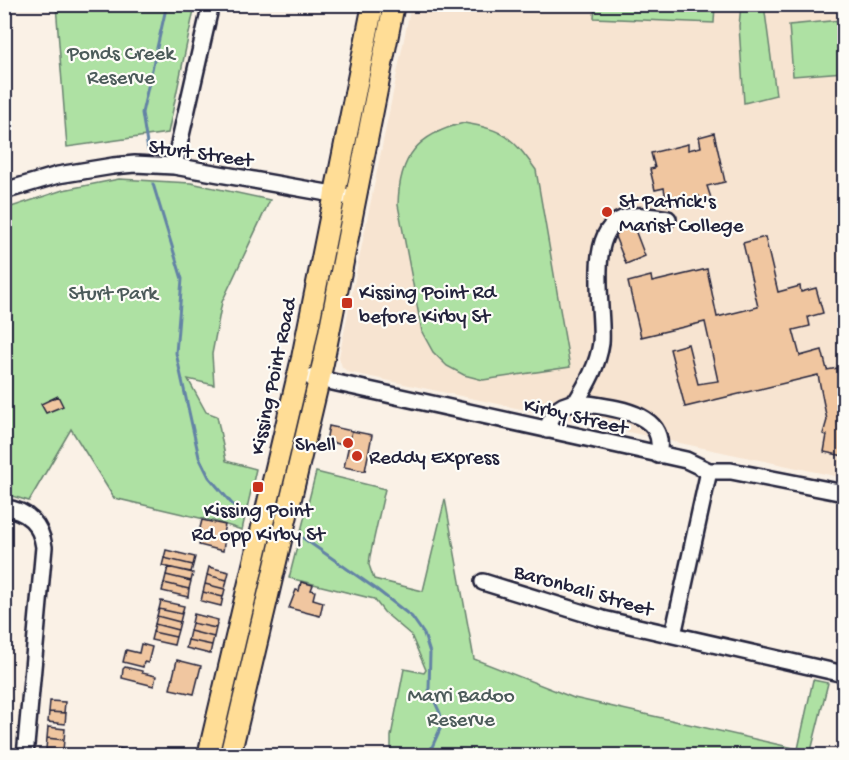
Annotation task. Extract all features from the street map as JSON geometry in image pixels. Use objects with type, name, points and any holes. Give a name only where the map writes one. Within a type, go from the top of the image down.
[{"type":"main road","name":"Kissing Point Road","points":[[208,756],[298,375],[373,4]]},
{"type":"main road","points":[[230,756],[320,379],[394,4]]},
{"type":"street","points":[[174,166],[211,4]]},
{"type":"street","name":"Sturt Street","points":[[4,191],[34,181],[87,169],[135,164],[174,166],[357,198]]},
{"type":"street","points":[[579,396],[592,374],[601,344],[598,263],[608,229],[622,219],[643,215],[668,219]]},
{"type":"street","name":"Kirby Street","points":[[298,375],[693,462],[709,471],[731,471],[844,493]]},
{"type":"street","points":[[547,430],[554,412],[605,377]]},
{"type":"street","points":[[579,396],[639,416],[650,423],[658,433],[660,444],[658,455]]},
{"type":"street","name":"Baronbali Street","points":[[673,635],[709,471]]},
{"type":"street","points":[[4,508],[21,512],[35,522],[40,529],[44,547],[25,756]]},
{"type":"street","name":"Baronbali Street","points":[[483,582],[603,619],[844,674]]},
{"type":"shaded area","name":"St Patrick's Marist College","points":[[411,5],[844,5],[844,478],[348,372],[342,367],[339,357]]},
{"type":"green space","name":"Ponds Creek Reserve","points":[[56,5],[195,5],[168,133],[67,147]]},
{"type":"green space","points":[[595,5],[715,5],[714,23],[594,18]]},
{"type":"green space","points":[[741,5],[764,5],[776,95],[744,103],[739,26]]},
{"type":"green space","points":[[841,20],[844,72],[793,76],[789,25]]},
{"type":"green space","points":[[464,123],[489,128],[506,137],[521,150],[536,170],[570,367],[483,380],[464,375],[447,366],[433,352],[422,332],[398,205],[402,173],[407,160],[423,141],[434,134]]},
{"type":"green space","name":"Sturt Park","points":[[119,179],[191,183],[270,200],[222,302],[212,354],[214,385],[188,379],[206,412],[217,416],[226,461],[256,469],[242,530],[114,498],[71,429],[29,501],[5,494],[5,209],[63,190]]},
{"type":"green space","name":"Marri Badoo Reserve","points":[[316,472],[385,489],[370,556],[369,565],[374,579],[423,591],[445,499],[474,659],[574,698],[798,749],[813,680],[828,683],[811,751],[839,755],[391,755],[391,736],[404,669],[424,673],[426,670],[411,635],[384,612],[374,599],[289,578]]},
{"type":"building","points":[[714,133],[725,182],[707,186],[711,198],[700,202],[699,196],[667,205],[664,188],[655,190],[650,169],[655,168],[651,153],[688,144],[688,150],[701,147],[699,137]]},
{"type":"building","points":[[632,222],[645,256],[626,264],[612,229]]},
{"type":"building","points":[[765,237],[778,292],[800,286],[801,292],[816,288],[823,313],[808,317],[810,326],[793,330],[800,356],[822,350],[827,370],[844,367],[844,456],[824,452],[827,435],[823,434],[827,420],[818,375],[685,407],[670,349],[688,344],[698,384],[718,381],[705,322],[641,337],[628,282],[651,276],[652,282],[707,269],[717,317],[758,307],[743,243]]},
{"type":"building","points":[[58,396],[63,406],[46,413],[41,404]]},
{"type":"building","points":[[329,426],[352,431],[348,446],[326,441]]},
{"type":"building","name":"Reddy Express","points":[[352,431],[372,435],[365,471],[344,467]]},
{"type":"building","points":[[202,520],[225,525],[222,536],[225,537],[223,551],[199,545]]},
{"type":"building","points":[[166,550],[195,557],[193,565],[164,558]]},
{"type":"building","points":[[164,558],[193,565],[191,572],[162,566]]},
{"type":"building","points":[[168,567],[193,573],[191,581],[166,575]]},
{"type":"building","points":[[209,567],[229,572],[227,580],[207,575]]},
{"type":"building","points":[[166,575],[191,581],[189,589],[164,583]]},
{"type":"building","points":[[207,575],[227,580],[225,589],[205,584]]},
{"type":"building","points":[[301,582],[313,585],[311,590],[315,591],[313,599],[323,602],[320,616],[289,608],[296,590],[299,591]]},
{"type":"building","points":[[164,583],[189,589],[188,597],[162,591]]},
{"type":"building","points":[[205,584],[225,589],[223,597],[203,592]]},
{"type":"building","points":[[203,592],[223,597],[221,606],[201,601]]},
{"type":"building","points":[[161,601],[184,606],[182,614],[159,609]]},
{"type":"building","points":[[159,609],[182,614],[180,622],[157,616]]},
{"type":"building","points":[[194,614],[218,620],[216,628],[192,623]]},
{"type":"building","points":[[157,616],[180,622],[178,630],[155,624]]},
{"type":"building","points":[[192,623],[216,628],[214,637],[190,631]]},
{"type":"building","points":[[155,624],[178,630],[176,637],[153,632]]},
{"type":"building","points":[[190,631],[214,637],[212,645],[188,640]]},
{"type":"building","points":[[153,632],[176,637],[174,645],[151,640]]},
{"type":"building","points":[[188,640],[212,645],[210,654],[186,648]]},
{"type":"building","points":[[141,644],[152,647],[148,663],[144,662],[143,667],[123,662],[126,650],[139,653]]},
{"type":"building","points":[[177,660],[201,666],[194,694],[170,689]]},
{"type":"building","points":[[125,667],[156,676],[154,686],[122,678]]},
{"type":"building","points":[[50,701],[65,702],[64,713],[49,712]]},
{"type":"building","points":[[49,712],[66,713],[65,724],[48,722]]},
{"type":"building","points":[[48,727],[65,729],[64,740],[47,738]]},
{"type":"building","points":[[47,738],[64,740],[63,750],[46,749]]},
{"type":"building","points":[[118,748],[145,754],[145,756],[116,755]]},
{"type":"waterway","points":[[148,150],[142,113],[167,4]]},
{"type":"waterway","points":[[153,184],[182,279],[176,353],[199,457],[209,477],[232,504],[246,514]]},
{"type":"waterway","points":[[303,538],[412,617],[424,634],[430,653],[429,689],[442,721],[428,756]]},
{"type":"place","name":"St Patrick's Marist College","points":[[607,212]]},
{"type":"place","name":"Kissing Point Rd before Kirby St","points":[[347,303]]},
{"type":"place","name":"Shell","points":[[348,443]]},
{"type":"place","name":"Reddy Express","points":[[357,456]]},
{"type":"place","name":"Kissing Point Rd opp Kirby St","points":[[258,487]]}]
